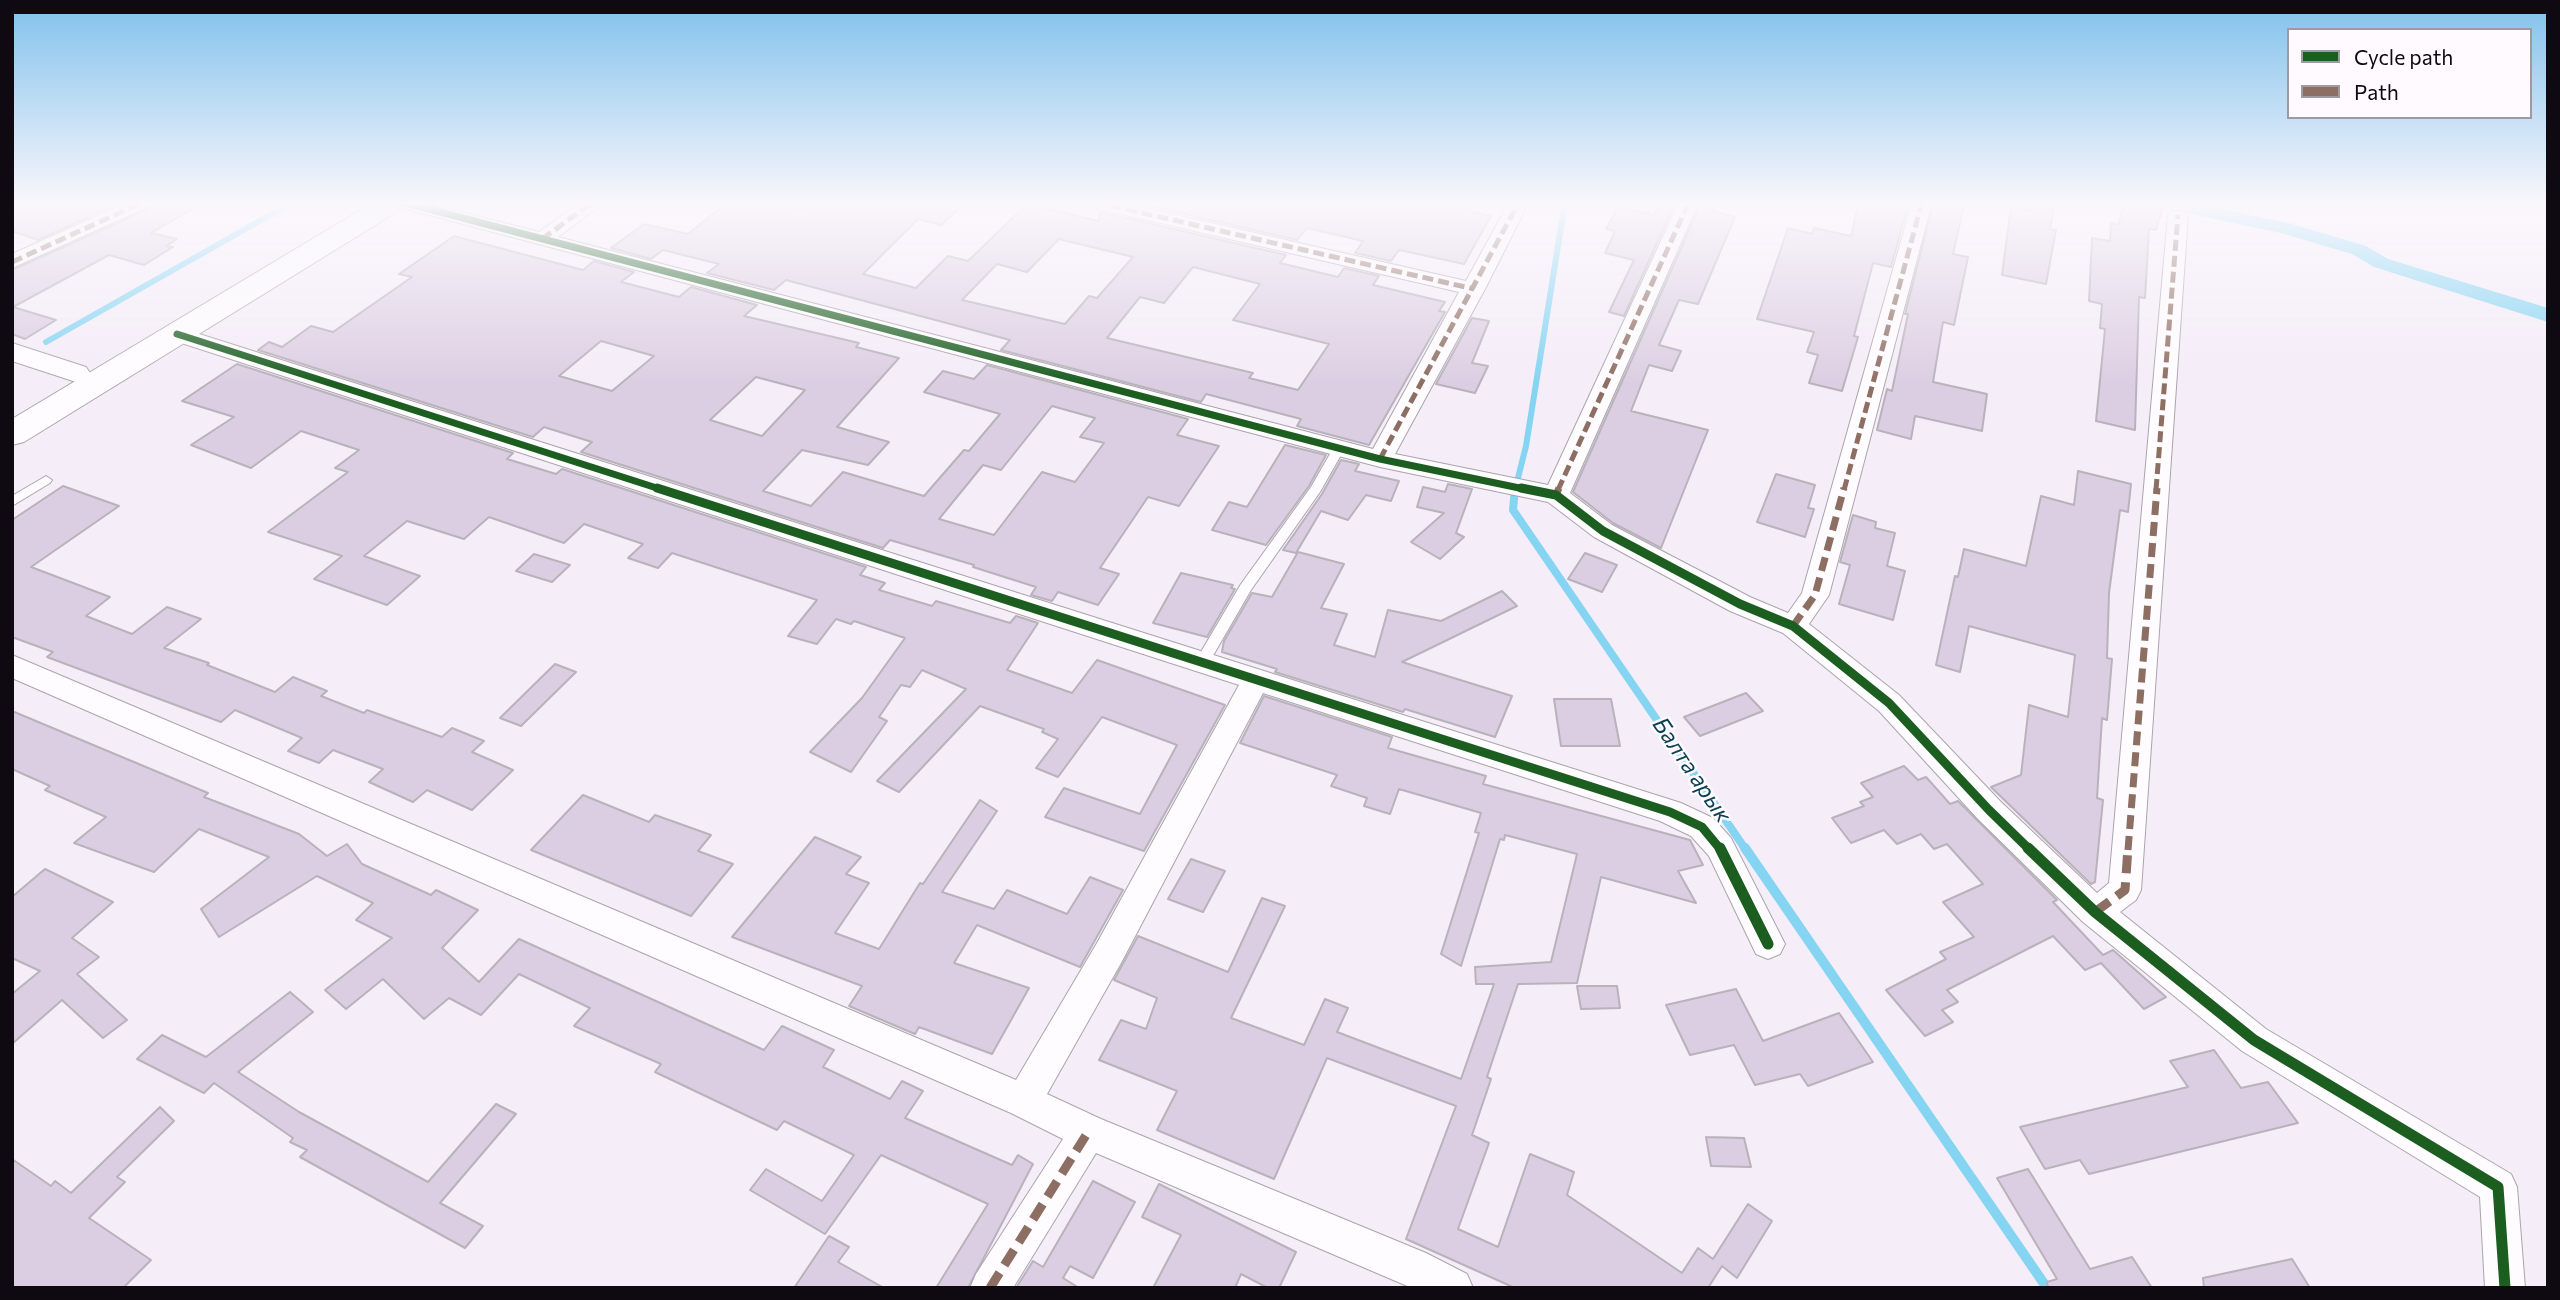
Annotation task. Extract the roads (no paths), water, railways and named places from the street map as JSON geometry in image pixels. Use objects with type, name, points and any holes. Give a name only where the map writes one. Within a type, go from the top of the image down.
[{"type":"highway","points":[[12,411],[259,263]]},
{"type":"highway","points":[[12,434],[293,263]]},
{"type":"street","points":[[632,263],[1380,459],[1528,490],[1740,604],[1793,626],[1889,703],[1990,810],[2095,912],[2254,1040],[2498,1187],[2505,1288]]},
{"type":"street","points":[[1361,263],[1474,289]]},
{"type":"street","points":[[1380,459],[1487,263]]},
{"type":"street","points":[[1528,490],[1655,263]]},
{"type":"street","points":[[1793,626],[1815,595],[1905,263]]},
{"type":"street","points":[[2095,912],[2125,890],[2174,263]]},
{"type":"street","points":[[177,334],[1670,813],[1702,827],[1720,847],[1768,944]]},
{"type":"street","points":[[12,351],[76,373]]},
{"type":"street","points":[[12,666],[1024,1101],[1088,1132],[1412,1267],[1453,1288]]},
{"type":"street","points":[[1024,1101],[1109,953],[1256,680]]},
{"type":"street","points":[[990,1288],[1088,1132]]},
{"type":"lane","points":[[1202,663],[1246,587],[1315,489],[1339,448]]},
{"type":"lane","points":[[12,502],[46,480]]},
{"type":"waterway","points":[[46,342],[186,263]]},
{"type":"waterway","name":"Балта арык","points":[[1515,490],[1526,446],[1555,263]]},
{"type":"waterway","name":"Балта арык","points":[[2380,263],[2548,315]]},
{"type":"waterway","name":"Балта арык","points":[[1515,488],[1513,510],[1746,850]]},
{"type":"waterway","name":"Балта арык","points":[[1745,848],[2047,1288]]}]
